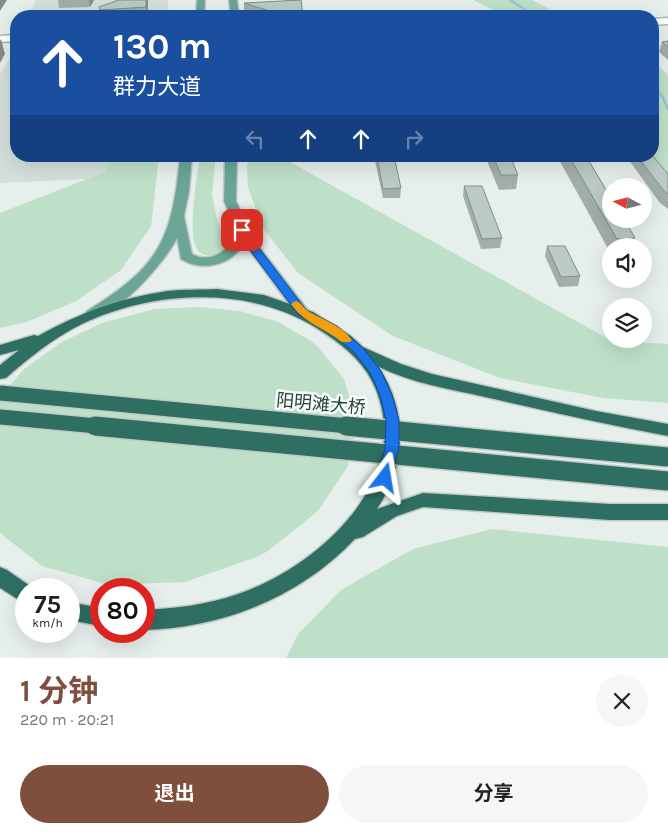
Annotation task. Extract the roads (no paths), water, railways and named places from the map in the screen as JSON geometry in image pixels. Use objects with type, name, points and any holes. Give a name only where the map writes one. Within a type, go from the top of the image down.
[{"type":"highway","points":[[0,350],[23,344],[92,314],[138,301],[185,294],[246,296],[302,312],[333,329],[359,350],[395,368],[432,379],[596,417],[668,430]]},
{"type":"highway","points":[[0,374],[32,346],[58,330]]},
{"type":"highway","points":[[348,536],[370,507],[385,478],[392,448],[392,420],[386,395],[375,371],[359,350]]},
{"type":"highway","name":"阳明滩大桥","points":[[0,393],[668,457]]},
{"type":"highway","points":[[0,417],[668,481]]},
{"type":"highway","points":[[596,417],[668,420]]},
{"type":"highway","points":[[155,619],[199,614],[239,604],[276,588],[309,569],[348,536],[390,511],[423,500],[610,512],[668,512]]},
{"type":"highway","points":[[610,512],[668,520]]},
{"type":"highway","points":[[0,576],[15,586]]},
{"type":"main road","points":[[92,314],[125,294],[144,278],[166,247],[174,232],[180,212],[185,162]]},
{"type":"main road","points":[[180,212],[186,256],[199,262],[214,261],[226,256],[233,249],[234,236],[230,201],[231,162]]},
{"type":"main road","points":[[230,201],[248,241],[302,312]]},
{"type":"waterway","points":[[510,0],[526,10]]},
{"type":"waterway","points":[[659,92],[668,109]]}]
